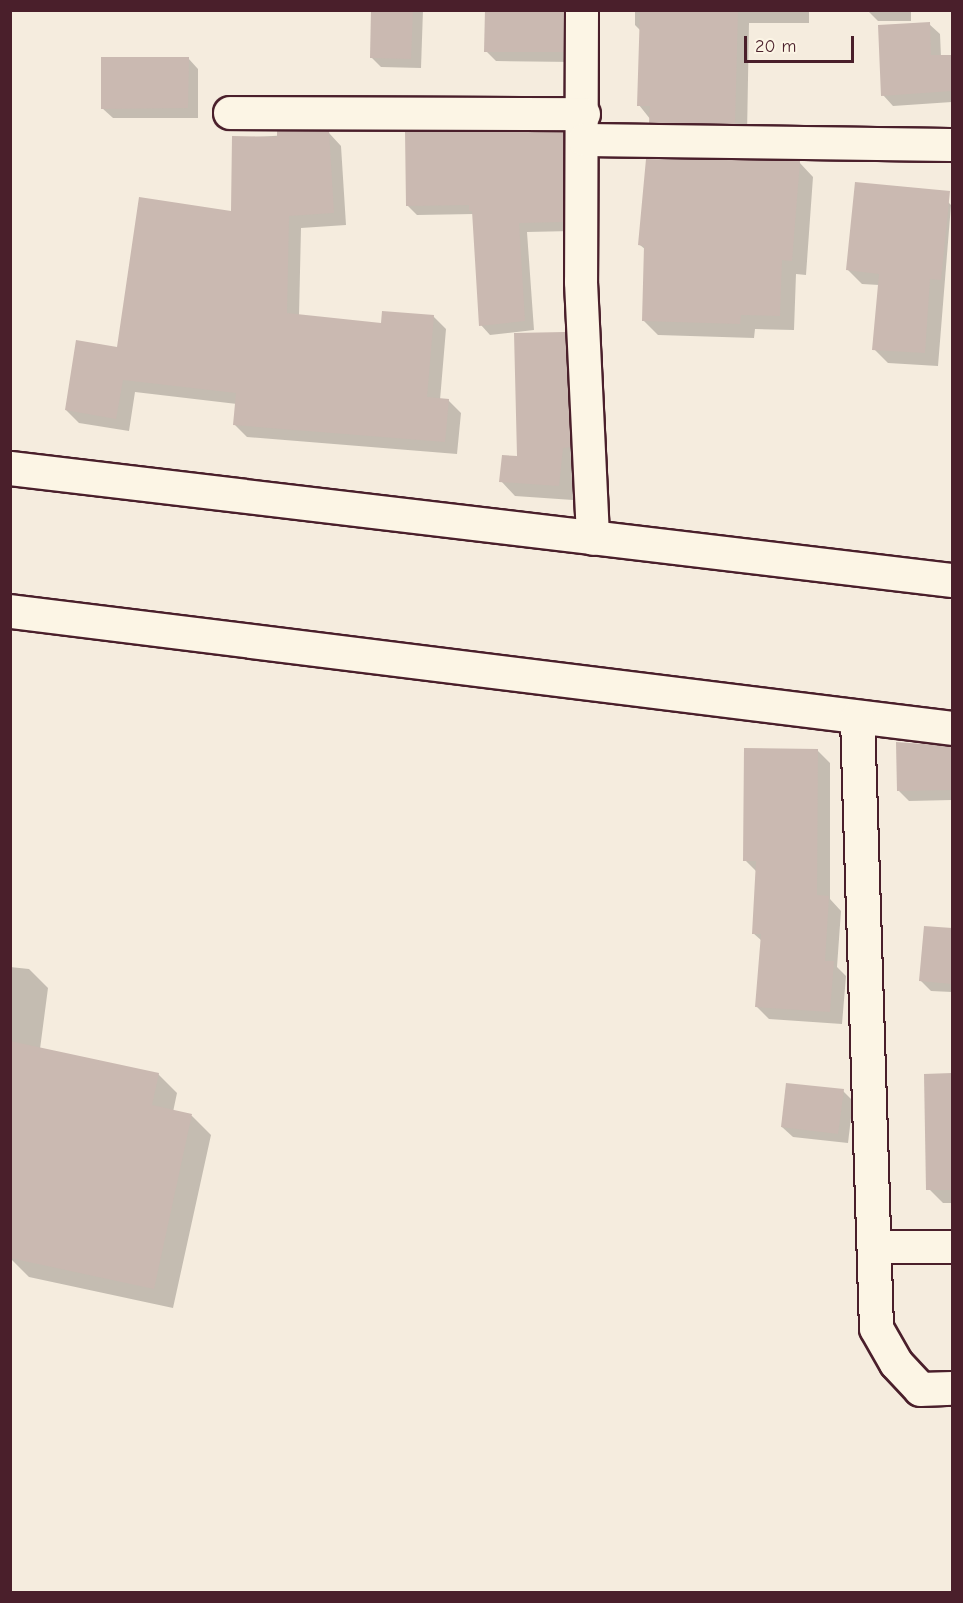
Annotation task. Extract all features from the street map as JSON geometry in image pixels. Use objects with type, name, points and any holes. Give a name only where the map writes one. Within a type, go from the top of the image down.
[{"type":"street","points":[[582,10],[584,127],[581,282],[593,539]]},
{"type":"street","points":[[230,113],[952,145]]},
{"type":"street","points":[[10,468],[952,580]]},
{"type":"street","points":[[10,611],[952,728]]},
{"type":"street","points":[[857,717],[876,1328],[896,1363],[920,1389],[952,1388]]},
{"type":"street","points":[[874,1247],[952,1247]]},
{"type":"building","points":[[371,10],[413,10],[411,59],[370,58]]},
{"type":"building","points":[[485,10],[564,10],[564,52],[484,52]]},
{"type":"building","points":[[640,10],[738,10],[735,124],[649,123],[650,106],[637,106]]},
{"type":"building","points":[[930,22],[931,55],[952,55],[952,91],[881,96],[878,25]]},
{"type":"building","points":[[101,57],[189,57],[188,108],[101,109]]},
{"type":"building","points":[[277,131],[329,131],[334,213],[289,216],[287,313],[381,323],[382,311],[434,315],[427,397],[449,399],[445,442],[233,425],[236,393],[123,380],[116,419],[65,410],[76,340],[117,347],[139,197],[231,211],[232,136],[277,137]]},
{"type":"building","points":[[405,131],[564,132],[563,222],[519,223],[525,321],[479,326],[472,211],[469,211],[469,205],[406,206]]},
{"type":"building","points":[[646,159],[800,161],[792,261],[782,260],[780,316],[741,315],[740,324],[642,321],[644,246],[638,245]]},
{"type":"building","points":[[855,182],[950,191],[941,280],[930,279],[925,353],[872,350],[879,274],[846,270]]},
{"type":"building","points":[[565,332],[571,447],[563,448],[559,486],[499,482],[502,455],[517,456],[514,333]]},
{"type":"building","points":[[896,742],[952,746],[952,790],[897,791]]},
{"type":"building","points":[[744,748],[818,749],[817,895],[829,896],[825,961],[834,961],[830,1012],[755,1007],[761,934],[752,934],[756,861],[743,861]]},
{"type":"building","points":[[924,926],[952,928],[952,984],[919,981]]},
{"type":"building","points":[[10,1041],[159,1073],[152,1105],[192,1114],[154,1289],[10,1258]]},
{"type":"building","points":[[952,1073],[952,1190],[926,1190],[924,1074]]},
{"type":"building","points":[[786,1083],[844,1089],[838,1134],[781,1127]]}]
